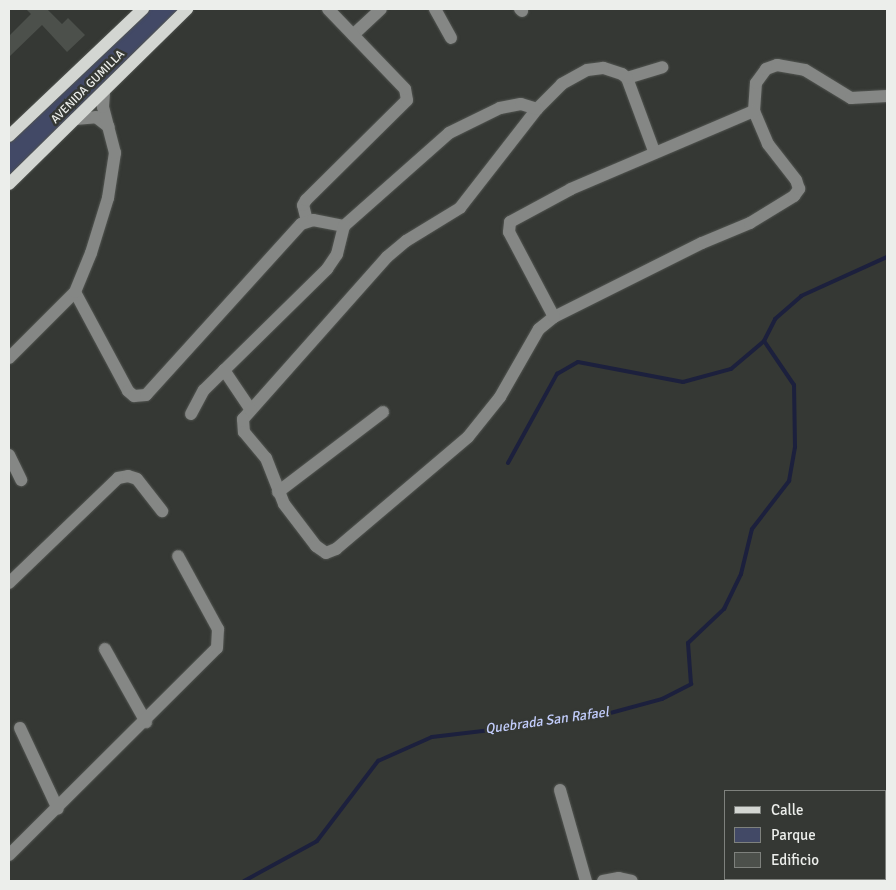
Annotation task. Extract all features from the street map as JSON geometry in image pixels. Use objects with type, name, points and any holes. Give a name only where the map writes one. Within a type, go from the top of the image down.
[{"type":"main road","name":"AVENIDA GUMILLA","points":[[9,136],[143,9]]},
{"type":"main road","name":"AVENIDA GUMILLA","points":[[9,184],[187,9]]},
{"type":"street","points":[[307,221],[303,205],[306,200],[408,100],[405,89],[328,9]]},
{"type":"street","points":[[354,35],[381,9]]},
{"type":"street","points":[[435,9],[451,38]]},
{"type":"street","points":[[654,151],[627,78],[610,69],[587,70],[551,92],[460,208],[406,241],[387,257],[251,410],[243,420],[242,428],[266,458],[278,492],[316,546],[326,553],[333,551],[468,437],[500,397],[539,329],[554,317],[702,243],[750,223],[794,196],[798,184],[768,144],[754,111],[759,76],[766,69],[777,65],[790,66],[817,76],[851,98],[887,96]]},
{"type":"street","points":[[627,78],[662,67]]},
{"type":"street","points":[[9,358],[75,292],[91,253],[113,174],[114,140],[103,107],[104,91]]},
{"type":"street","points":[[191,414],[204,390],[327,269],[337,254],[344,226],[449,133],[500,108],[521,104],[537,109]]},
{"type":"street","points":[[554,317],[509,232],[510,222],[571,188],[654,151],[754,111]]},
{"type":"street","points":[[75,119],[96,117],[109,127]]},
{"type":"street","points":[[75,292],[128,391],[134,396],[146,396],[288,236],[307,221],[344,226]]},
{"type":"street","points":[[224,370],[251,410]]},
{"type":"street","points":[[278,492],[383,412]]},
{"type":"street","points":[[9,455],[21,480]]},
{"type":"street","points":[[9,583],[118,478],[128,476],[136,480],[162,511]]},
{"type":"street","points":[[9,855],[214,654],[219,642],[218,629],[178,556]]},
{"type":"street","points":[[105,649],[146,722]]},
{"type":"street","points":[[20,728],[58,808]]},
{"type":"street","points":[[560,790],[586,881]]},
{"type":"street","points":[[603,881],[619,878],[632,881]]},
{"type":"green space","points":[[144,9],[185,9],[9,181],[9,138]]},
{"type":"building","points":[[26,9],[47,9],[62,24],[68,18],[85,35],[67,52],[42,25],[9,57],[9,36],[31,14]]},
{"type":"waterway","points":[[508,463],[557,374],[578,362],[683,382],[731,369],[764,341],[775,319],[801,296],[887,257]]},
{"type":"waterway","name":"Quebrada San Rafael","points":[[244,881],[317,841],[378,761],[432,737],[592,718],[662,699],[691,684],[688,643],[724,609],[741,574],[752,529],[789,481],[795,447],[794,385],[764,341]]}]
